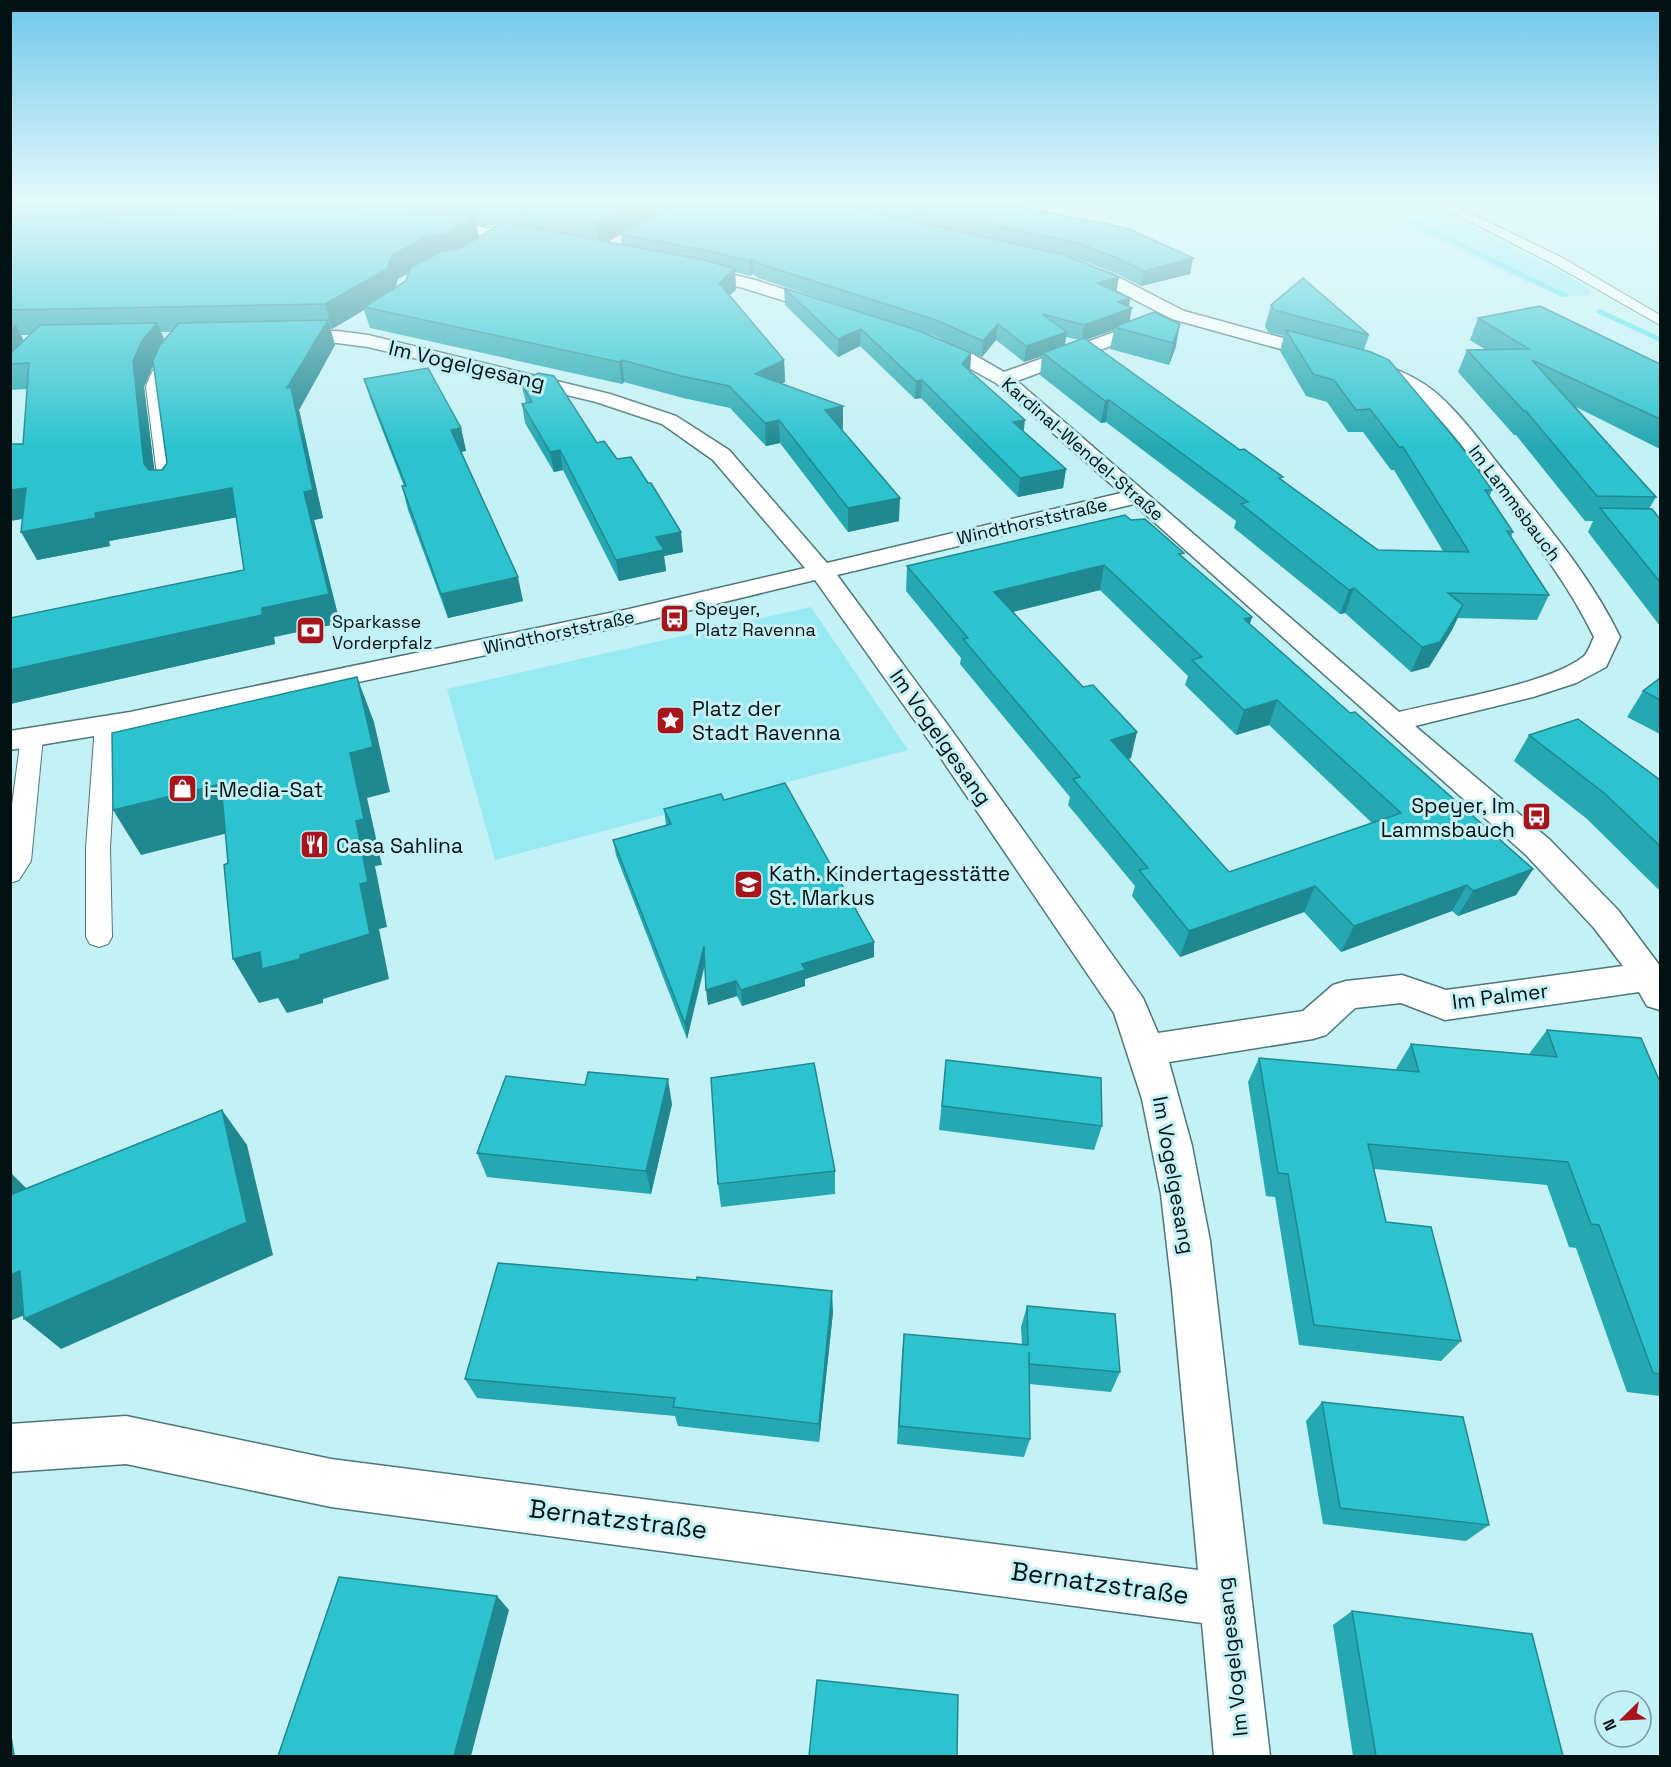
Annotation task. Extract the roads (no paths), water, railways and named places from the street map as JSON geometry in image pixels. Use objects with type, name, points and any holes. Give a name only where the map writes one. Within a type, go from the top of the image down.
[{"type":"street","points":[[742,282],[847,315]]},
{"type":"street","name":"Im Lammsbauch","points":[[1115,282],[1178,315],[1344,360],[1402,381],[1426,395],[1451,419],[1533,522],[1596,612],[1607,638],[1596,661],[1566,677],[1523,690],[1393,722]]},
{"type":"street","points":[[1003,379],[1178,315]]},
{"type":"street","points":[[338,337],[356,325]]},
{"type":"street","name":"Im Vogelgesang","points":[[273,337],[338,337],[368,341],[603,398],[669,420],[721,455],[820,570],[940,735],[1131,1008],[1149,1050],[1170,1131],[1193,1276],[1242,1756]]},
{"type":"street","points":[[164,339],[187,338]]},
{"type":"street","name":"Kardinal-Wendel-Straße","points":[[917,339],[963,357],[1003,379],[1139,496],[1528,839],[1602,913],[1657,982]]},
{"type":"street","name":"Windthorststraße","points":[[21,739],[106,725],[629,617],[1139,496]]},
{"type":"street","name":"Im Palmer","points":[[1149,1050],[1313,1024],[1346,995],[1402,989],[1445,1005],[1657,982]]},
{"type":"street","name":"Bernatzstraße","points":[[10,1448],[126,1440],[331,1483],[1227,1600]]},
{"type":"lane","points":[[1594,282],[1660,321]]},
{"type":"lane","points":[[168,491],[154,387],[162,368],[187,338]]},
{"type":"lane","points":[[99,937],[98,848],[106,725]]},
{"type":"lane","points":[[10,874],[18,861],[21,739]]},
{"type":"waterway","points":[[1539,282],[1565,295]]},
{"type":"waterway","points":[[1600,311],[1660,340]]},
{"type":"place","name":"Speyer, Platz Ravenna","points":[[674,618]]},
{"type":"place","name":"Sparkasse Vorderpfalz","points":[[311,631]]},
{"type":"place","name":"Platz der Stadt Ravenna","points":[[671,720]]},
{"type":"place","name":"i-Media-Sat","points":[[183,789]]},
{"type":"place","name":"Speyer, Im Lammsbauch","points":[[1536,817]]},
{"type":"place","name":"Casa Sahlina","points":[[315,845]]},
{"type":"place","name":"Kath. Kindertagesstätte St. Markus","points":[[748,885]]}]
